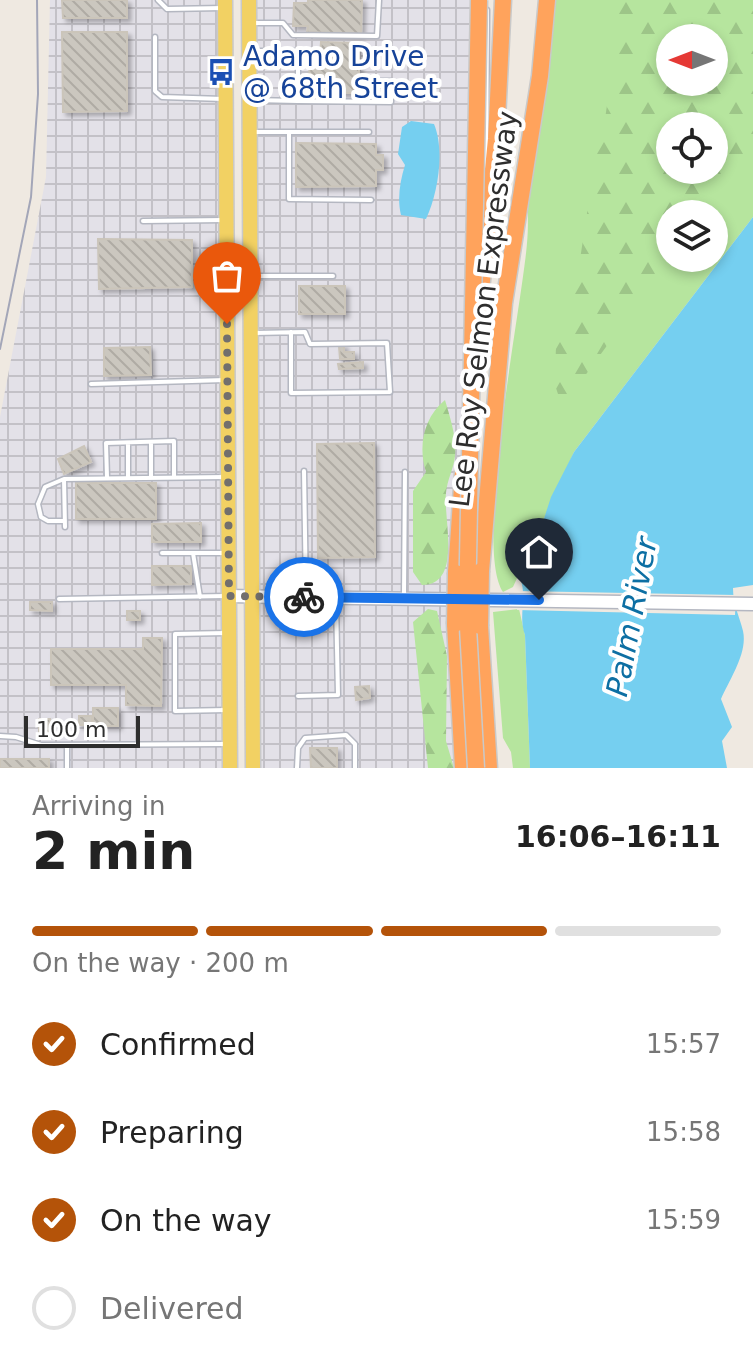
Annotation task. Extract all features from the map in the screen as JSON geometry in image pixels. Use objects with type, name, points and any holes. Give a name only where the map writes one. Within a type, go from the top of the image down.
[{"type":"highway","points":[[476,768],[467,610],[479,0]]},
{"type":"highway","name":"Lee Roy Selmon Expressway","points":[[463,768],[455,624],[456,573],[499,110],[503,0]]},
{"type":"highway","name":"Lee Roy Selmon Expressway","points":[[489,768],[480,626],[481,571],[504,303],[540,76],[547,0]]},
{"type":"main road","points":[[249,0],[253,768]]},
{"type":"main road","points":[[225,4],[230,768]]},
{"type":"main road","points":[[226,99],[249,100]]},
{"type":"main road","points":[[227,350],[251,350]]},
{"type":"street","points":[[229,596],[748,604]]},
{"type":"lane","points":[[158,0],[167,9],[225,4]]},
{"type":"lane","points":[[249,23],[283,23],[293,35],[377,36],[379,0]]},
{"type":"lane","points":[[484,254],[487,0]]},
{"type":"lane","points":[[155,37],[155,91],[162,97],[226,99]]},
{"type":"lane","points":[[249,51],[298,51],[298,101]]},
{"type":"lane","points":[[249,100],[391,102],[391,81],[366,81]]},
{"type":"lane","points":[[250,132],[369,132]]},
{"type":"lane","points":[[289,132],[289,199],[371,200]]},
{"type":"lane","points":[[143,221],[226,220]]},
{"type":"lane","points":[[251,276],[333,276]]},
{"type":"lane","points":[[251,333],[291,332],[305,332],[310,344],[387,343],[390,392],[291,393],[291,332]]},
{"type":"lane","points":[[91,384],[227,380]]},
{"type":"lane","points":[[107,477],[106,443],[174,441],[174,476]]},
{"type":"lane","points":[[128,442],[128,477]]},
{"type":"lane","points":[[151,442],[151,477]]},
{"type":"lane","points":[[304,471],[306,597]]},
{"type":"lane","points":[[404,598],[405,472]]},
{"type":"lane","points":[[64,479],[65,524],[41,517],[38,504],[45,487],[64,479],[227,477]]},
{"type":"lane","points":[[162,553],[229,553]]},
{"type":"lane","points":[[193,553],[200,597]]},
{"type":"lane","points":[[59,599],[229,596]]},
{"type":"lane","points":[[298,696],[338,695],[336,598]]},
{"type":"lane","points":[[229,633],[175,634],[175,711],[230,710]]},
{"type":"lane","points":[[297,768],[298,748],[305,738],[346,735],[355,744],[355,768]]},
{"type":"lane","points":[[0,736],[16,737],[41,745],[230,744]]},
{"type":"lane","points":[[67,745],[67,768]]},
{"type":"shaded area","points":[[50,0],[220,0],[220,407],[228,768],[0,768],[0,417],[46,177]]},
{"type":"shaded area","points":[[247,0],[478,0],[476,298],[450,600],[250,594]]},
{"type":"shaded area","points":[[252,597],[451,602],[460,768],[254,768]]},
{"type":"green space","points":[[542,0],[753,0],[753,217],[728,250],[728,200],[656,200],[656,272],[711,272],[574,452],[513,587],[503,592],[495,567],[493,527],[502,425],[527,243],[528,182]]},
{"type":"green space","points":[[617,0],[753,0],[753,142],[728,173],[728,112],[656,112],[656,184],[719,184],[705,200],[656,200],[656,272],[661,272],[576,388],[560,400],[555,385],[556,343],[571,319],[596,154],[605,119],[617,36]]},
{"type":"green space","points":[[445,400],[455,449],[446,493],[447,562],[443,574],[435,582],[422,585],[413,572],[413,491],[426,472],[422,453],[427,424]]},
{"type":"green space","points":[[428,609],[437,611],[447,656],[446,741],[454,768],[428,768],[413,622]]},
{"type":"green space","points":[[519,609],[525,635],[530,768],[513,768],[511,752],[503,738],[493,612]]},
{"type":"water","points":[[411,121],[434,124],[439,146],[439,172],[426,219],[401,215],[400,209],[405,165],[398,154],[402,127]]},
{"type":"water","name":"Palm River","points":[[753,217],[753,585],[733,588],[744,639],[737,666],[721,699],[732,727],[722,741],[727,768],[530,768],[523,588],[517,573],[539,534],[551,497],[574,452],[711,272],[728,272],[728,250]]},
{"type":"pier","points":[[519,591],[736,595],[735,615],[517,610]]},
{"type":"building","points":[[62,0],[127,0],[127,18],[63,18]]},
{"type":"building","points":[[308,0],[362,0],[361,34],[307,32],[308,26],[293,26],[294,3],[308,3]]},
{"type":"building","points":[[62,32],[127,32],[127,111],[63,112]]},
{"type":"building","points":[[321,42],[359,43],[359,93],[321,93],[321,81],[309,81],[310,55],[320,55]]},
{"type":"building","points":[[296,143],[376,144],[376,155],[383,155],[383,170],[376,170],[376,186],[296,187]]},
{"type":"building","points":[[98,239],[192,240],[192,287],[99,289]]},
{"type":"building","points":[[299,286],[345,286],[345,314],[299,314]]},
{"type":"building","points":[[344,345],[344,352],[354,352],[354,359],[340,359],[339,346]]},
{"type":"building","points":[[150,347],[151,375],[104,376],[104,348]]},
{"type":"building","points":[[363,362],[363,368],[339,369],[338,364]]},
{"type":"building","points":[[374,443],[375,557],[318,558],[317,444]]},
{"type":"building","points":[[84,446],[91,462],[64,474],[58,459]]},
{"type":"building","points":[[76,483],[156,483],[156,519],[76,519]]},
{"type":"building","points":[[201,523],[201,542],[152,542],[152,524]]},
{"type":"building","points":[[152,566],[191,566],[191,584],[152,585]]},
{"type":"building","points":[[30,602],[52,602],[52,611],[30,610]]},
{"type":"building","points":[[127,611],[140,611],[140,620],[127,620]]},
{"type":"building","points":[[143,638],[162,638],[161,706],[126,705],[126,685],[51,685],[51,649],[143,649]]},
{"type":"building","points":[[369,686],[370,698],[356,700],[355,687]]},
{"type":"building","points":[[93,708],[118,708],[118,726],[93,726]]},
{"type":"building","points":[[79,716],[92,716],[92,725],[79,725]]},
{"type":"building","points":[[39,719],[50,719],[50,732],[39,732]]},
{"type":"building","points":[[310,748],[337,748],[337,768],[311,768]]},
{"type":"building","points":[[0,759],[49,759],[49,768],[0,768]]},
{"type":"railway","points":[[0,349],[31,197],[38,94],[37,0]]},
{"type":"way so far","points":[[227,324],[229,596],[304,597]]},
{"type":"place","name":"Adamo Drive @ 68th Street","points":[[221,72]]},
{"type":"route","points":[[304,597],[539,600]]}]
